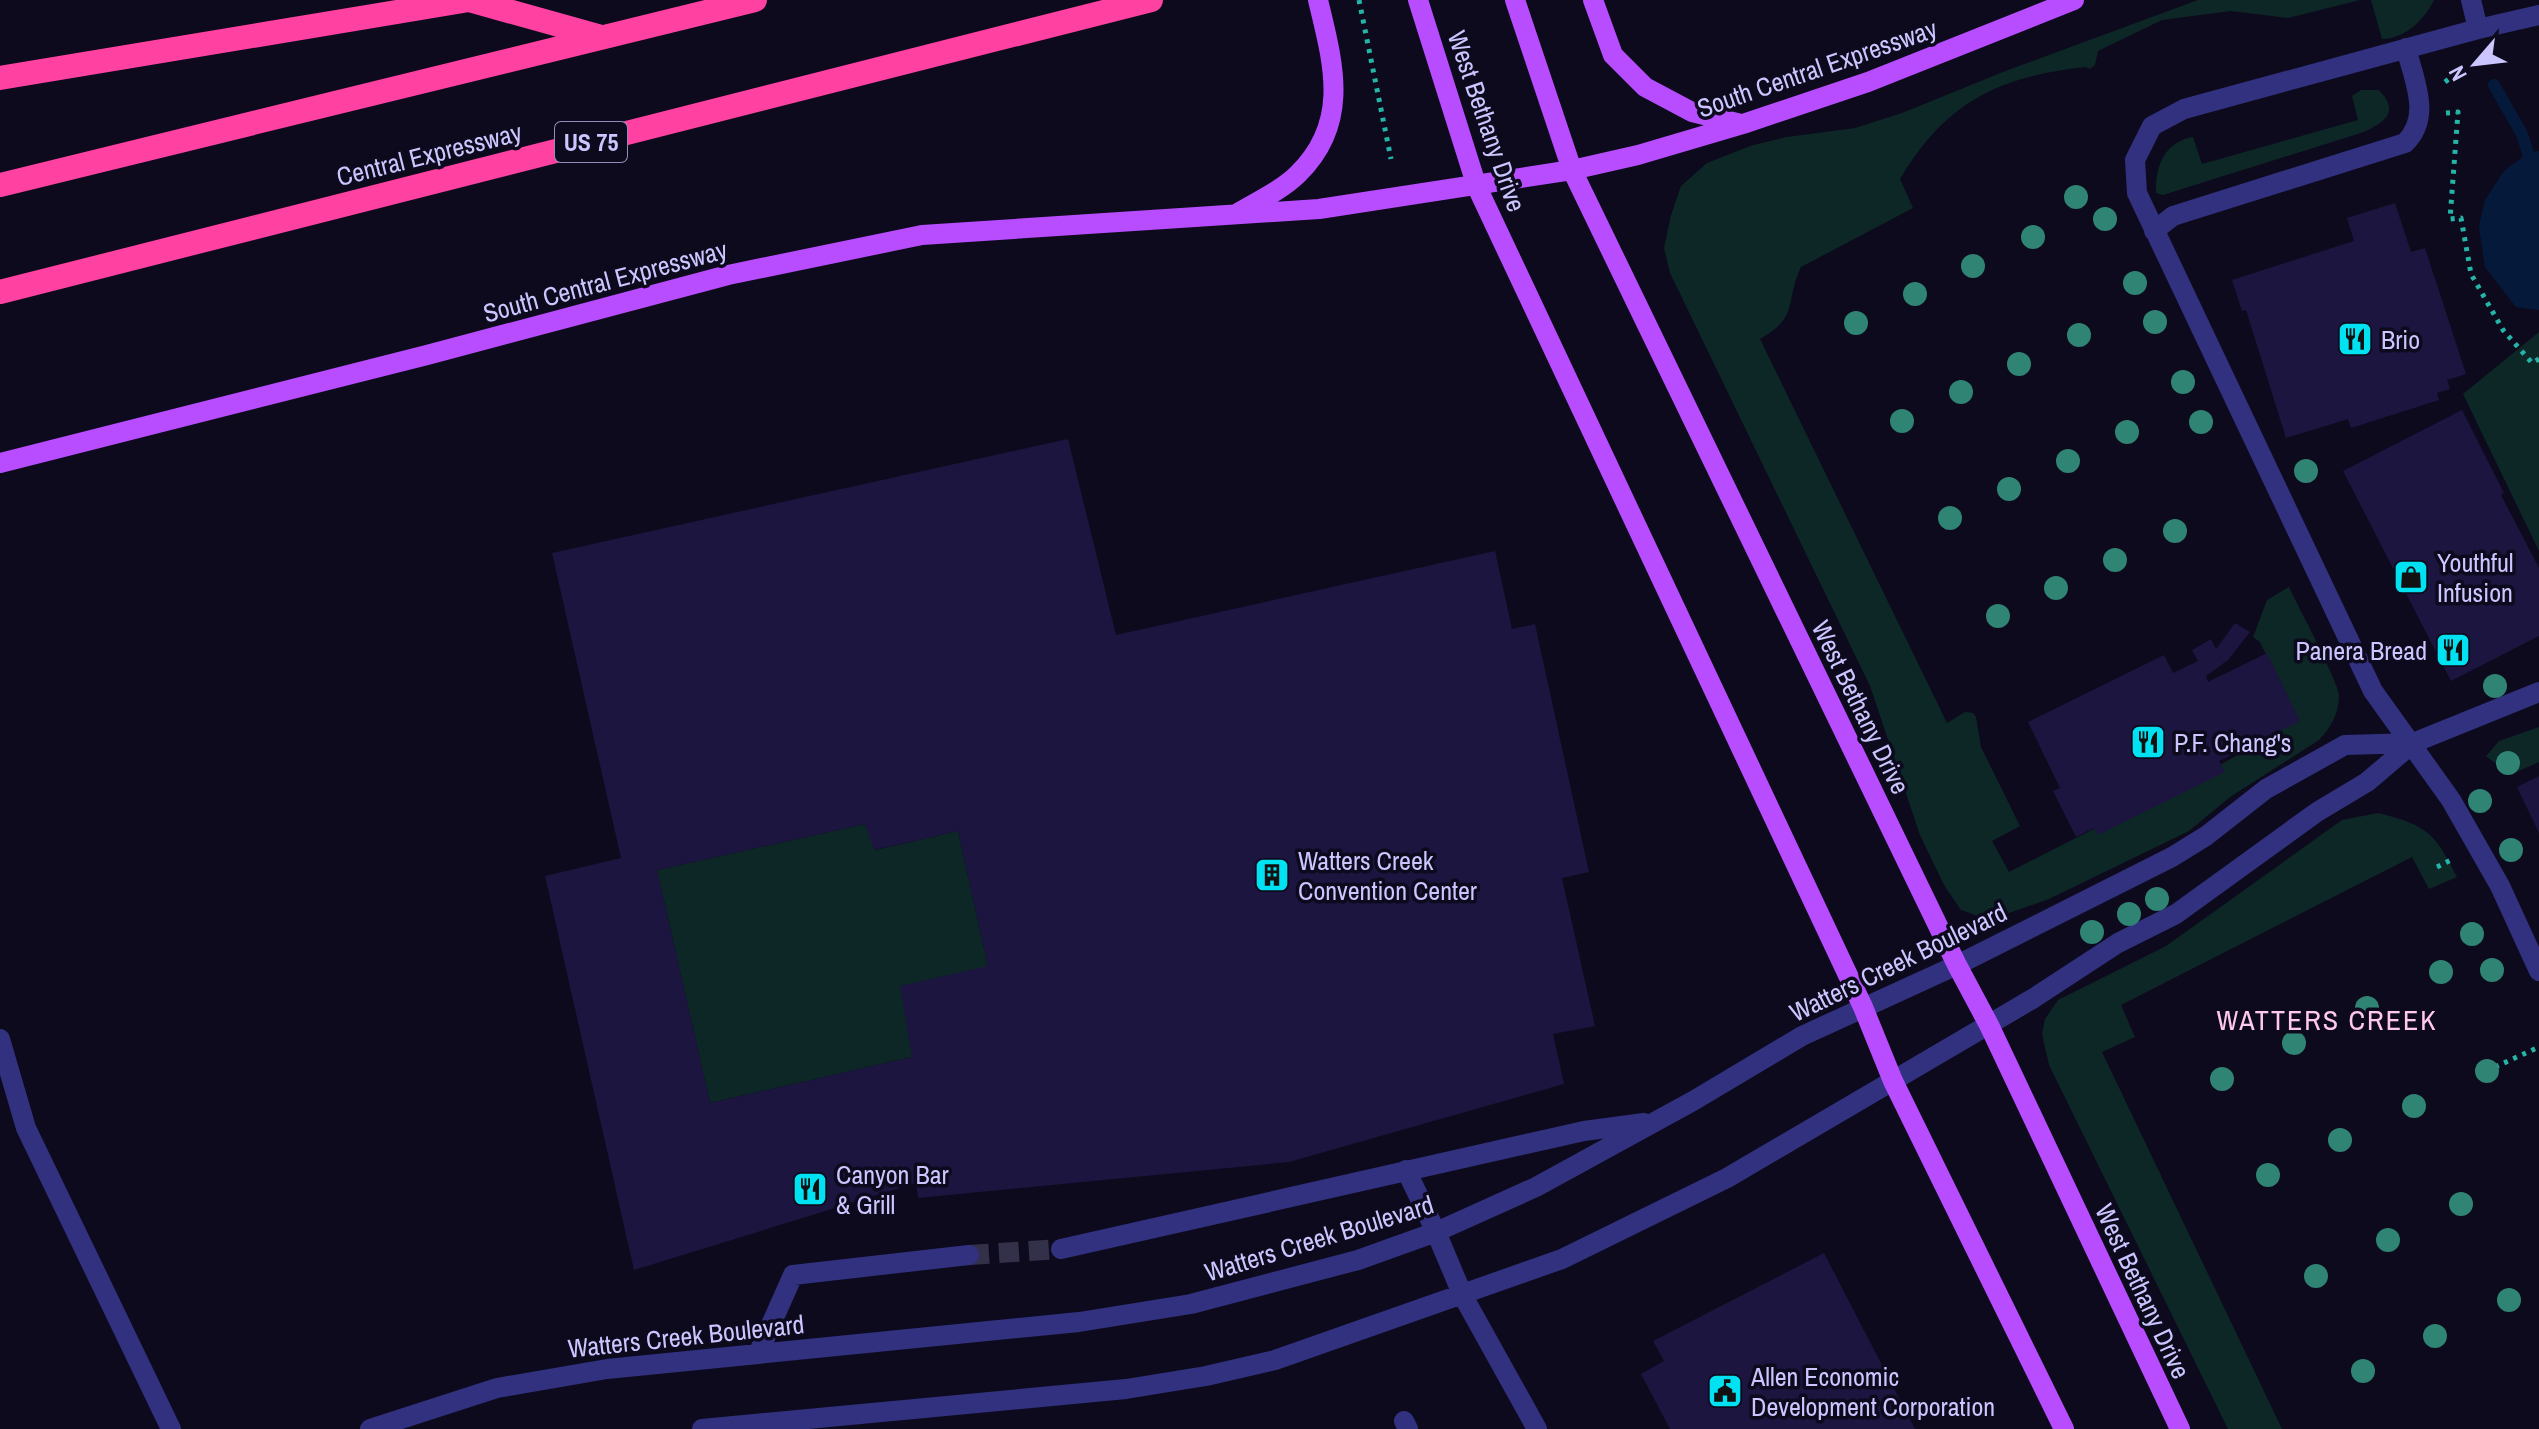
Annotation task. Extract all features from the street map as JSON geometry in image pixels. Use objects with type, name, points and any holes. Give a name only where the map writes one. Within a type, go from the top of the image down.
[{"type":"highway","points":[[0,78],[469,0],[602,37]]},
{"type":"highway","points":[[0,185],[755,0]]},
{"type":"highway","name":"Central Expressway","points":[[0,292],[1151,0]]},
{"type":"highway","points":[[0,300],[32,284]]},
{"type":"main road","points":[[1233,216],[1297,176],[1319,150],[1333,112],[1334,66],[1318,0]]},
{"type":"main road","name":"West Bethany Drive","points":[[1418,0],[1477,187],[1863,1007],[1893,1081],[2064,1429]]},
{"type":"main road","name":"West Bethany Drive","points":[[1515,0],[1572,170],[1957,965],[1989,1025],[2180,1429]]},
{"type":"main road","points":[[1593,0],[1613,55],[1645,87],[1692,112],[1743,124]]},
{"type":"main road","name":"South Central Expressway","points":[[0,463],[728,275],[922,235],[1319,209],[1572,170],[1638,155],[1743,124],[1868,82],[2074,0]]},
{"type":"street","points":[[2471,0],[2478,29]]},
{"type":"street","points":[[2539,15],[2184,109],[2152,126],[2135,160],[2137,193],[2154,231],[2373,691],[2451,800],[2500,886],[2539,971]]},
{"type":"street","points":[[2154,231],[2173,216],[2405,143],[2416,133],[2421,106],[2406,48]]},
{"type":"street","name":"Watters Creek Boulevard","points":[[702,1429],[1126,1389],[1206,1376],[1275,1360],[1562,1259],[1727,1178],[1989,1025],[2118,943],[2176,914],[2317,812],[2367,782],[2413,743],[2539,692]]},
{"type":"street","name":"Watters Creek Boulevard","points":[[370,1429],[497,1388],[607,1369],[1079,1322],[1191,1304],[1358,1260],[1436,1232],[1536,1187],[1802,1036],[1957,965],[2172,857],[2206,836],[2266,789],[2345,745],[2413,743]]},
{"type":"street","points":[[0,1039],[26,1128],[171,1429]]},
{"type":"street","points":[[1061,1249],[1584,1131],[1657,1121]]},
{"type":"street","points":[[1406,1170],[1463,1296],[1537,1429]]},
{"type":"street","points":[[758,1354],[793,1275],[969,1255]]},
{"type":"path","points":[[1359,0],[1391,159]]},
{"type":"path","points":[[2435,89],[2473,62]]},
{"type":"path","points":[[2439,101],[2442,114],[2458,112],[2450,219],[2461,218],[2471,274],[2503,330],[2532,363],[2539,359]]},
{"type":"path","points":[[2495,1067],[2539,1047]]},
{"type":"green space","points":[[2198,0],[2360,0],[2288,18],[2231,11],[2162,20],[2098,51],[2095,65],[2090,69],[2085,67],[2025,78],[1977,98],[1936,130],[1900,179],[1913,208],[1801,267],[1786,316],[1773,331],[1760,339],[1947,723],[1965,712],[1973,713],[1976,717],[1981,747],[2020,826],[1992,841],[2009,872],[2222,764],[2297,719],[2260,642],[2253,637],[2267,600],[2289,587],[2337,687],[2339,702],[2336,714],[2319,740],[2230,797],[2189,831],[2049,899],[1989,920],[1961,910],[1944,885],[1920,835],[1870,686],[1670,273],[1664,248],[1671,215],[1681,186],[1707,163],[1753,145],[1855,128],[1902,113]]},
{"type":"green space","points":[[2371,0],[2434,0],[2413,27],[2399,36],[2382,39]]},
{"type":"green space","points":[[2361,90],[2379,90],[2388,104],[2387,116],[2372,128],[2163,195],[2156,193],[2157,174],[2163,157],[2175,144],[2193,137],[2202,164],[2358,120],[2352,96]]},
{"type":"green space","points":[[2539,332],[2539,551],[2463,394]]},
{"type":"green space","points":[[2539,727],[2539,762],[2510,775],[2486,756],[2499,741]]},
{"type":"green space","points":[[2378,813],[2408,822],[2427,833],[2442,850],[2457,877],[2429,889],[2412,857],[2121,1005],[2135,1037],[2102,1052],[2282,1429],[2228,1429],[2049,1065],[2042,1034],[2045,1019],[2058,1000],[2166,946],[2342,820]]},
{"type":"green space","points":[[865,824],[875,850],[958,831],[988,966],[912,1057],[710,1103],[657,870]]},
{"type":"water","points":[[2539,151],[2539,310],[2516,307],[2485,267],[2479,226],[2485,200],[2504,171],[2528,153]]},
{"type":"building","name":"Brio","points":[[2395,203],[2411,252],[2425,248],[2466,374],[2447,380],[2450,389],[2437,393],[2439,400],[2351,428],[2348,419],[2286,438],[2246,310],[2242,311],[2232,280],[2354,241],[2347,218]]},
{"type":"building","points":[[2462,410],[2539,568],[2539,636],[2451,681],[2343,471]]},
{"type":"building","points":[[1068,439],[1116,635],[1495,551],[1512,629],[1535,624],[1589,872],[1562,878],[1595,1026],[1553,1034],[1564,1084],[1289,1162],[918,1198],[916,1183],[634,1270],[545,876],[621,858],[552,553]],"holes":[[[865,824],[874,850],[958,831],[988,966],[900,986],[912,1057],[710,1103],[657,870]]]},
{"type":"building","name":"P.F. Chang's","points":[[2235,623],[2250,632],[2228,660],[2206,676],[2208,682],[2267,653],[2300,721],[2219,761],[2225,772],[2098,835],[2094,828],[2076,837],[2053,791],[2060,788],[2028,722],[2164,655],[2173,673],[2198,661],[2192,650],[2211,639],[2216,649]]},
{"type":"building","points":[[2539,776],[2539,833],[2517,787]]},
{"type":"building","points":[[1824,1253],[1915,1429],[1670,1429],[1641,1374],[1664,1361],[1653,1341]]},
{"type":"waterway","points":[[2494,85],[2522,134],[2533,169]]},
{"type":"tunnel","points":[[969,1255],[1061,1249]]},
{"type":"place","name":"Brio","points":[[2355,339]]},
{"type":"place","name":"Youthful Infusion","points":[[2411,577]]},
{"type":"place","name":"Panera Bread","points":[[2453,650]]},
{"type":"place","name":"P.F. Chang's","points":[[2148,742]]},
{"type":"place","name":"Watters Creek Convention Center","points":[[1272,875]]},
{"type":"place","name":"Canyon Bar & Grill","points":[[810,1189]]},
{"type":"place","name":"Allen Economic Development Corporation","points":[[1725,1391]]},
{"type":"district","name":"WATTERS CREEK","points":[[2327,1020]]}]
